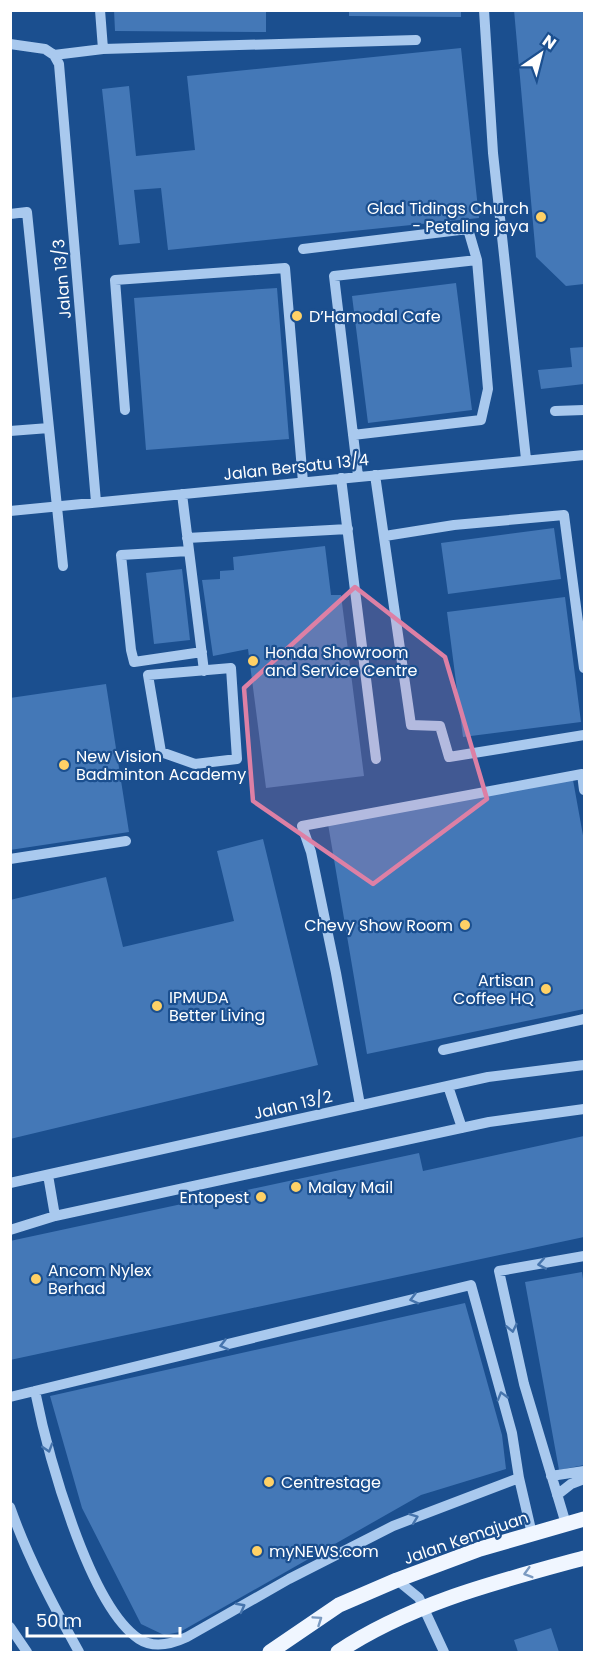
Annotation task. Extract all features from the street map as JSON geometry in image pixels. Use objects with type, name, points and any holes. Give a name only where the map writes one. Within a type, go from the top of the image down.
[{"type":"main road","name":"Jalan Kemajuan","points":[[270,1653],[339,1605],[397,1580],[480,1548],[585,1519]]},
{"type":"main road","points":[[338,1653],[363,1636],[425,1608],[497,1582],[585,1558]]},
{"type":"street","points":[[100,10],[103,49]]},
{"type":"street","points":[[484,10],[493,153],[526,459]]},
{"type":"street","points":[[10,44],[45,49],[54,54],[103,49],[416,40]]},
{"type":"street","name":"Jalan 13/3","points":[[54,54],[59,64],[96,502]]},
{"type":"street","points":[[10,214],[27,212],[63,566]]},
{"type":"street","points":[[303,249],[468,229],[477,260],[488,389],[481,420],[353,435]]},
{"type":"street","points":[[358,476],[334,276],[477,260]]},
{"type":"street","points":[[125,410],[115,280],[285,268],[303,482]]},
{"type":"street","points":[[555,411],[585,410]]},
{"type":"street","points":[[10,431],[49,428]]},
{"type":"street","name":"Jalan Bersatu 13/4","points":[[10,511],[585,455]]},
{"type":"street","points":[[375,474],[411,725],[440,726],[449,757],[585,735]]},
{"type":"street","points":[[341,478],[376,759]]},
{"type":"street","points":[[182,494],[204,671]]},
{"type":"street","points":[[385,536],[454,525],[564,516],[585,668]]},
{"type":"street","points":[[188,538],[348,529]]},
{"type":"street","points":[[189,551],[122,555],[131,651],[134,662],[202,652]]},
{"type":"street","points":[[231,668],[237,759],[195,764],[161,752],[148,675],[204,671],[231,668]]},
{"type":"street","points":[[360,1105],[311,852],[302,826],[582,774],[585,790]]},
{"type":"street","points":[[10,858],[126,841]]},
{"type":"street","points":[[443,1050],[585,1019]]},
{"type":"street","name":"Jalan 13/2","points":[[10,1183],[488,1077],[585,1065]]},
{"type":"street","points":[[448,1086],[462,1128]]},
{"type":"street","points":[[10,1230],[55,1216],[462,1128],[585,1109]]},
{"type":"street","points":[[48,1175],[55,1216]]},
{"type":"street","points":[[566,1524],[524,1384],[499,1271],[585,1256]]},
{"type":"street","points":[[10,1397],[471,1286],[512,1433],[519,1478],[532,1534]]},
{"type":"street","points":[[35,1391],[46,1443],[80,1543],[107,1600],[121,1621],[140,1640],[161,1645],[174,1644],[289,1579],[393,1526],[519,1478]]},
{"type":"street","points":[[551,1476],[585,1471]]},
{"type":"street","points":[[558,1495],[571,1484],[585,1479]]},
{"type":"street","points":[[10,1507],[16,1540],[79,1653]]},
{"type":"street","points":[[397,1580],[419,1598],[444,1653]]},
{"type":"street","points":[[10,1627],[27,1653]]},
{"type":"highlighted area","points":[[355,587],[445,657],[487,799],[373,884],[253,801],[244,688]]},
{"type":"building","points":[[114,10],[266,10],[266,32],[115,31]]},
{"type":"building","points":[[349,10],[461,10],[461,17],[349,16]]},
{"type":"building","points":[[514,10],[584,10],[584,284],[566,286],[536,257]]},
{"type":"building","points":[[461,48],[479,218],[168,250],[161,188],[134,190],[140,243],[119,245],[102,89],[129,86],[136,156],[195,150],[187,76]]},
{"type":"building","points":[[456,283],[472,410],[368,423],[352,296]]},
{"type":"building","points":[[277,288],[289,439],[146,450],[134,298]]},
{"type":"building","points":[[584,347],[584,384],[541,389],[538,370],[572,367],[570,348]]},
{"type":"building","points":[[554,528],[561,579],[448,594],[441,543]]},
{"type":"building","points":[[325,546],[331,595],[341,595],[364,776],[266,788],[248,649],[213,656],[202,580],[220,579],[220,571],[234,570],[233,557]]},
{"type":"building","points":[[182,569],[190,640],[154,644],[146,573]]},
{"type":"building","points":[[565,597],[581,722],[463,737],[447,612]]},
{"type":"building","name":"New Vision Badminton Academy","points":[[106,684],[129,832],[10,850],[10,698]]},
{"type":"building","name":"Chevy Show Room","points":[[573,780],[584,841],[584,1009],[367,1054],[328,824]]},
{"type":"building","name":"IPMUDA Better Living","points":[[263,839],[318,1065],[10,1139],[10,900],[106,877],[123,947],[234,921],[217,851]]},
{"type":"building","points":[[584,1136],[584,1237],[10,1360],[10,1241],[419,1153],[423,1171]]},
{"type":"building","points":[[582,1272],[584,1286],[584,1465],[559,1470],[525,1282]]},
{"type":"building","name":"Centrestage","points":[[465,1303],[502,1435],[506,1469],[421,1495],[180,1632],[164,1635],[141,1624],[82,1508],[50,1396]]},
{"type":"building","points":[[551,1628],[559,1652],[518,1652],[514,1640]]},
{"type":"place","name":"Glad Tidings Church - Petaling jaya","points":[[541,217]]},
{"type":"place","name":"D’Hamodal Cafe","points":[[297,316]]},
{"type":"place","name":"Honda Showroom and Service Centre","points":[[253,661]]},
{"type":"place","name":"New Vision Badminton Academy","points":[[64,765]]},
{"type":"place","name":"Chevy Show Room","points":[[465,925]]},
{"type":"place","name":"Artisan Coffee HQ","points":[[546,989]]},
{"type":"place","name":"IPMUDA Better Living","points":[[157,1006]]},
{"type":"place","name":"Malay Mail","points":[[296,1187]]},
{"type":"place","name":"Entopest","points":[[261,1197]]},
{"type":"place","name":"Ancom Nylex Berhad","points":[[36,1279]]},
{"type":"place","name":"Centrestage","points":[[269,1482]]},
{"type":"place","name":"myNEWS.com","points":[[257,1551]]}]
